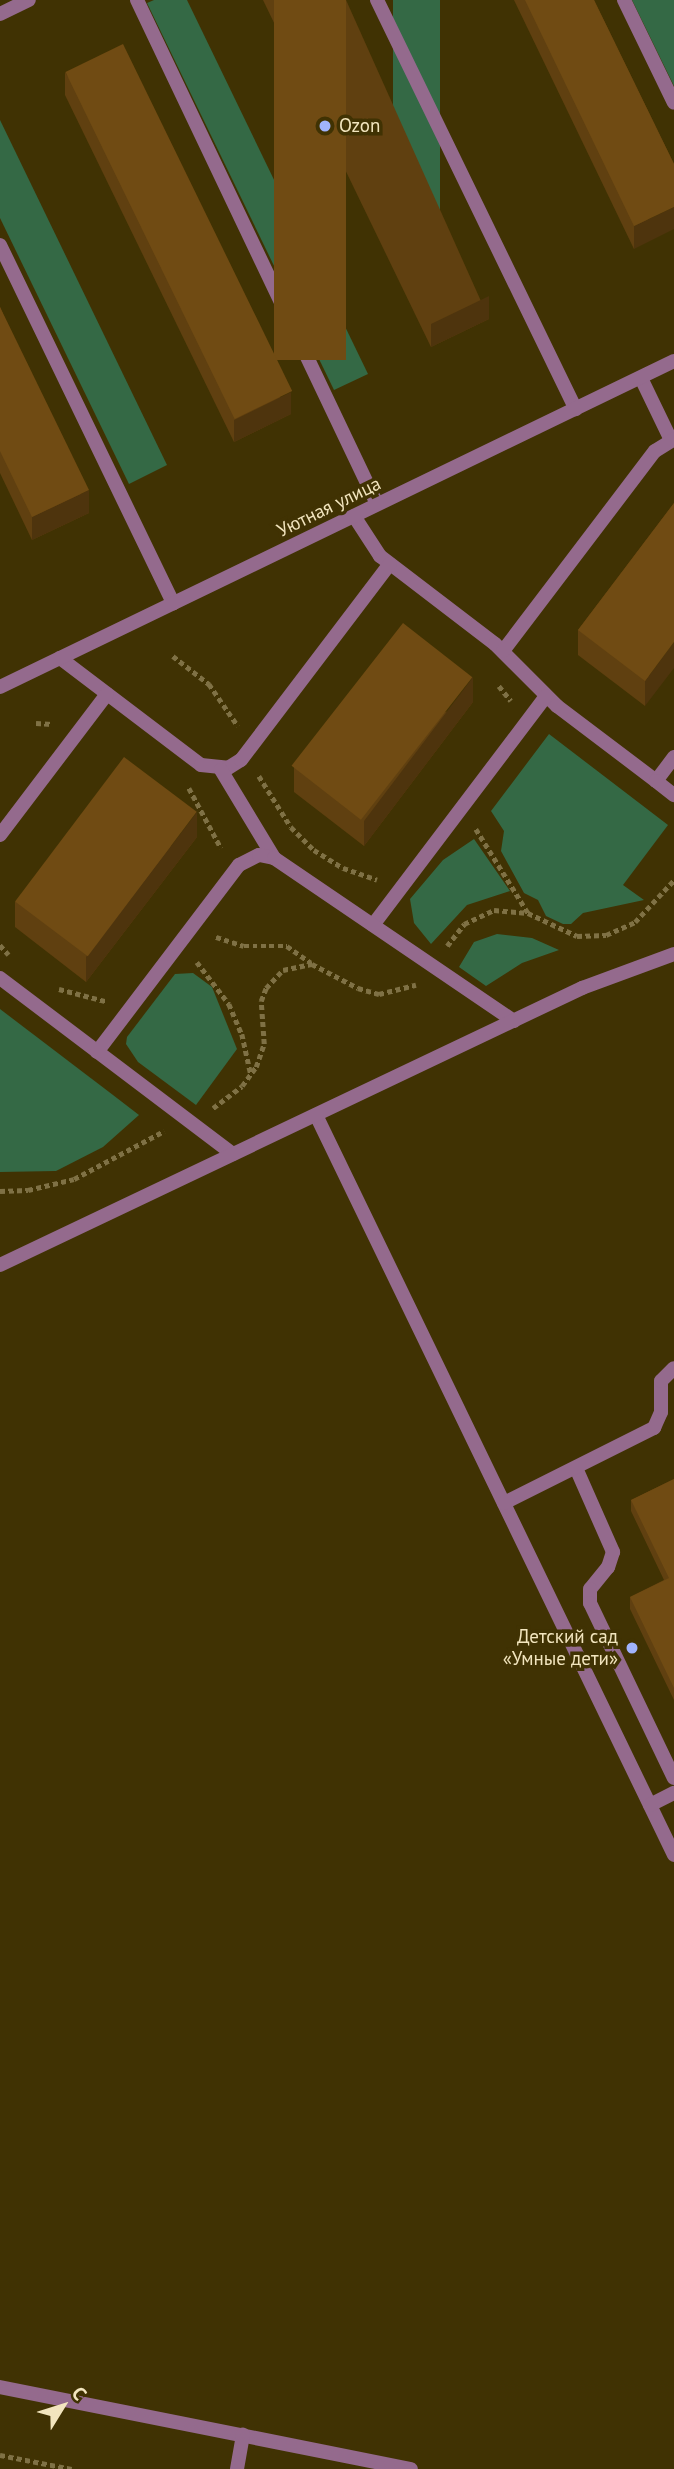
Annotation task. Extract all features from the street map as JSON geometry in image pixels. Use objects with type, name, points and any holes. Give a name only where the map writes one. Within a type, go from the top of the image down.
[{"type":"street","points":[[0,14],[29,0]]},
{"type":"street","points":[[137,0],[377,505]]},
{"type":"street","points":[[377,0],[576,409]]},
{"type":"street","points":[[624,0],[674,103]]},
{"type":"street","points":[[0,245],[173,603]]},
{"type":"street","name":"Уютная улица","points":[[0,687],[674,361]]},
{"type":"street","points":[[503,651],[655,452],[672,439],[640,378]]},
{"type":"street","points":[[354,516],[370,546],[390,564],[503,651],[546,696],[674,794]]},
{"type":"street","points":[[60,658],[201,765],[221,770],[235,765],[248,750],[390,564]]},
{"type":"street","points":[[0,835],[107,694]]},
{"type":"street","points":[[373,925],[546,696]]},
{"type":"street","points":[[656,781],[674,757]]},
{"type":"street","points":[[221,770],[274,858],[514,1021]]},
{"type":"street","points":[[97,1052],[228,880],[251,857],[274,858]]},
{"type":"street","points":[[0,1265],[635,965],[674,954]]},
{"type":"street","points":[[0,978],[233,1154]]},
{"type":"street","points":[[316,1115],[674,1854]]},
{"type":"street","points":[[504,1503],[654,1428],[661,1412],[661,1381],[674,1368]]},
{"type":"street","points":[[576,1468],[613,1552],[608,1567],[590,1589],[590,1603],[674,1778]]},
{"type":"street","points":[[650,1805],[674,1793]]},
{"type":"street","points":[[0,2386],[411,2469]]},
{"type":"street","points":[[237,2469],[243,2435]]},
{"type":"path","points":[[173,656],[191,667],[224,702],[272,801],[314,850],[367,877],[404,883]]},
{"type":"path","points":[[497,684],[526,722]]},
{"type":"path","points":[[36,723],[82,727]]},
{"type":"path","points":[[182,781],[218,839],[228,880]]},
{"type":"path","points":[[460,810],[499,861],[528,913]]},
{"type":"path","points":[[195,922],[232,944],[287,946],[312,964],[358,988],[379,994],[414,986],[433,966],[453,936],[476,916],[494,910],[528,913],[561,932],[606,934],[635,922],[674,880]]},
{"type":"path","points":[[0,945],[13,959]]},
{"type":"path","points":[[178,945],[211,977],[229,1004],[242,1034],[251,1076]]},
{"type":"path","points":[[0,1191],[28,1190],[74,1179],[228,1098],[251,1076],[264,1044],[261,1001],[267,988],[283,970],[312,964]]},
{"type":"path","points":[[48,983],[79,996],[135,1002]]},
{"type":"path","points":[[0,2455],[72,2469]]},
{"type":"green space","points":[[154,0],[187,0],[368,374],[334,390],[147,3]]},
{"type":"green space","points":[[393,0],[440,0],[440,234],[393,234]]},
{"type":"green space","points":[[632,0],[674,0],[674,86]]},
{"type":"green space","points":[[0,120],[167,465],[129,484],[0,218]]},
{"type":"green space","points":[[549,734],[668,825],[623,885],[644,900],[583,913],[571,924],[563,924],[546,916],[538,900],[524,893],[501,851],[504,831],[491,811]]},
{"type":"green space","points":[[474,839],[510,891],[467,905],[431,944],[414,923],[410,899],[443,860]]},
{"type":"green space","points":[[497,934],[532,938],[559,950],[522,963],[486,986],[459,967],[474,942]]},
{"type":"green space","points":[[193,973],[212,987],[237,1049],[196,1105],[138,1062],[126,1044],[127,1037],[175,974]]},
{"type":"green space","points":[[0,1009],[139,1115],[103,1147],[56,1171],[0,1172]]},
{"type":"building","points":[[274,0],[346,0],[346,360],[274,360]]},
{"type":"building","points":[[525,0],[594,0],[674,164],[674,207],[634,226]]},
{"type":"building","points":[[123,44],[292,391],[235,419],[65,72]]},
{"type":"building","points":[[0,307],[89,490],[32,517],[0,451]]},
{"type":"building","points":[[674,503],[674,642],[645,681],[578,630]]},
{"type":"building","points":[[403,623],[472,677],[361,820],[292,766]]},
{"type":"building","points":[[124,757],[197,812],[88,956],[15,902]]},
{"type":"building","points":[[674,1479],[674,1688],[630,1597],[669,1578],[631,1500]]},
{"type":"place","name":"Ozon","points":[[325,126]]},
{"type":"place","name":"Детский сад «Умные дети»","points":[[632,1648]]}]
